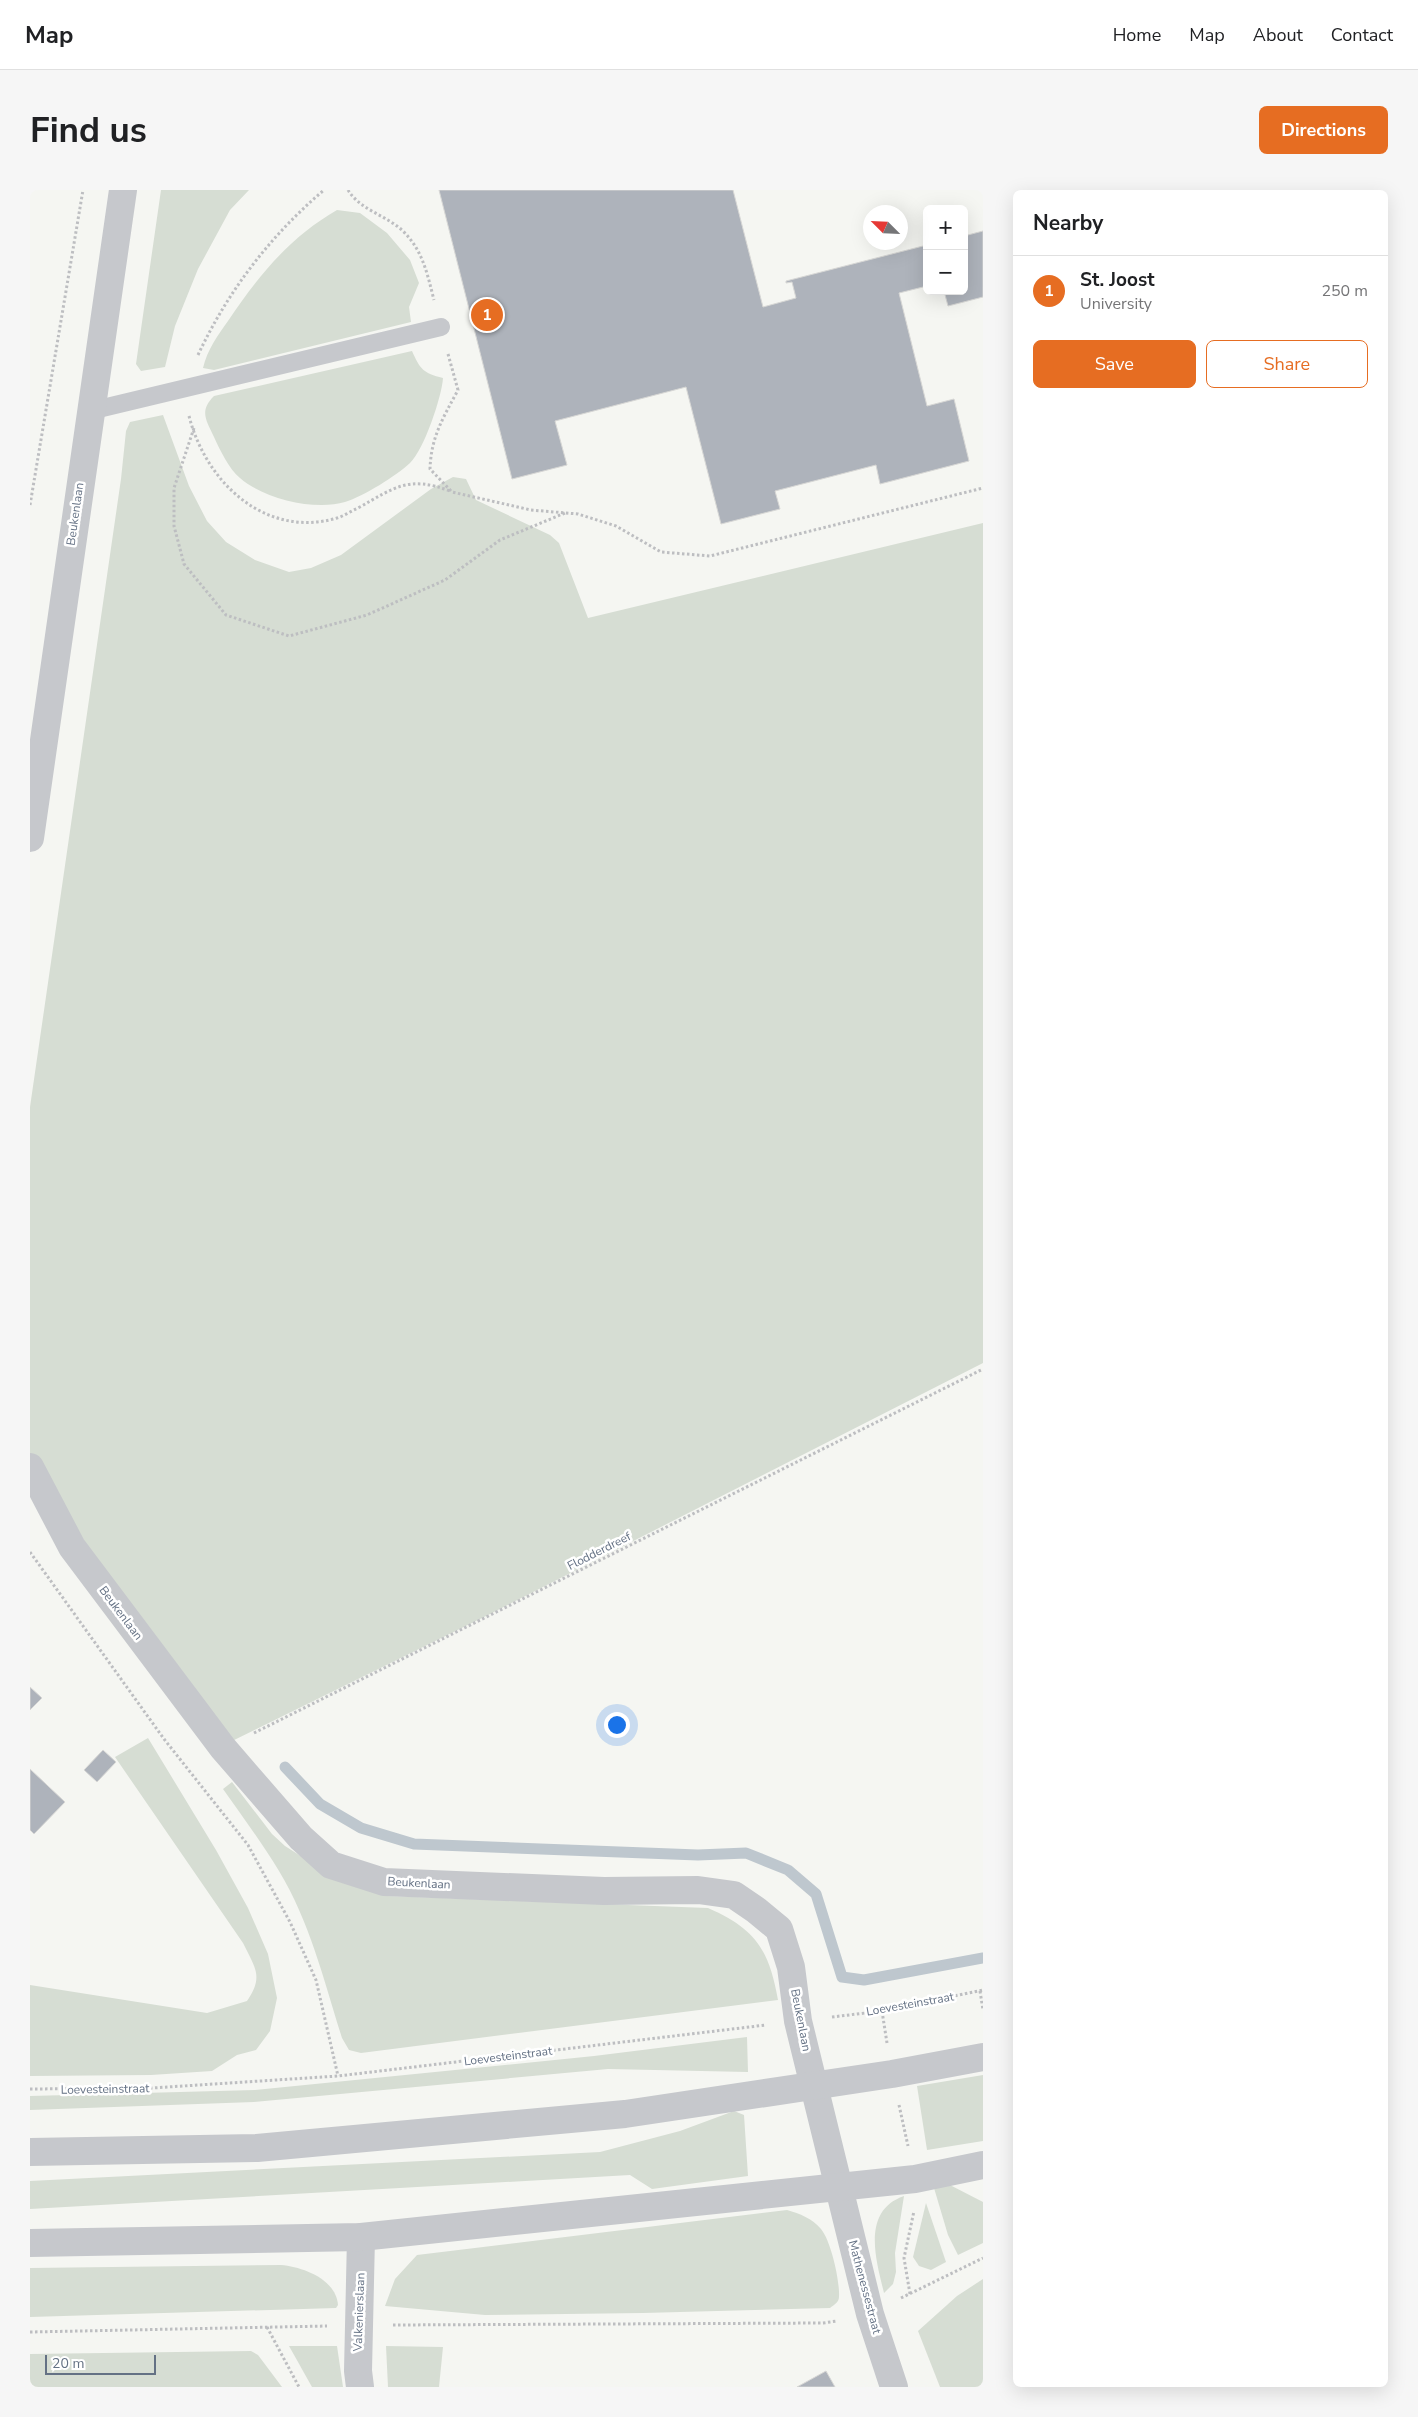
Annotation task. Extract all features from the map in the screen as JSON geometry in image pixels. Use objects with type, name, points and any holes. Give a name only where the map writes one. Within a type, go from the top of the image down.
[{"type":"street","name":"Beukenlaan","points":[[30,838],[123,190]]},
{"type":"street","name":"Beukenlaan","points":[[30,1467],[72,1547],[223,1748],[301,1838],[331,1865],[384,1882],[604,1891],[698,1890],[734,1895],[779,1929],[791,1967],[798,2021],[816,2086],[840,2187]]},
{"type":"street","points":[[30,2152],[257,2148],[439,2133],[625,2114],[816,2086],[983,2057]]},
{"type":"street","points":[[30,2242],[362,2237],[915,2179],[983,2165]]},
{"type":"street","name":"Mathenessestraat","points":[[840,2187],[870,2314],[894,2387]]},
{"type":"street","name":"Valkenierslaan","points":[[360,2387],[358,2371],[362,2237]]},
{"type":"lane","points":[[90,411],[441,327]]},
{"type":"path","points":[[30,504],[83,190]]},
{"type":"path","points":[[324,190],[298,212],[253,262],[213,323],[190,372],[186,388],[190,418],[205,456],[230,491],[259,511],[294,523],[338,518],[409,483],[429,483],[452,492],[500,505],[578,514],[616,526],[661,552],[710,556],[983,488]]},
{"type":"path","points":[[348,190],[354,200],[402,230],[423,258],[458,390],[440,424],[431,448],[430,470],[452,492]]},
{"type":"path","points":[[194,428],[174,488],[174,526],[184,564],[226,615],[289,636],[367,615],[445,580],[500,540],[566,513]]},
{"type":"path","name":"Flodderdreef","points":[[223,1748],[983,1369]]},
{"type":"path","points":[[30,1552],[164,1739],[248,1845],[290,1922],[316,1980],[338,2076]]},
{"type":"path","points":[[982,1990],[983,2010]]},
{"type":"path","name":"Loevesteinstraat","points":[[30,2089],[152,2088],[338,2076],[882,2011],[982,1990]]},
{"type":"path","points":[[30,2332],[359,2325],[823,2323],[870,2314],[983,2258]]},
{"type":"path","points":[[267,2327],[300,2387]]},
{"type":"shaded area","points":[[161,190],[249,190],[230,210],[198,269],[175,326],[165,367],[141,371],[136,364]]},
{"type":"shaded area","points":[[337,210],[360,213],[387,233],[410,260],[419,283],[409,307],[411,322],[214,370],[203,368],[207,355],[217,337],[263,273],[304,232]]},
{"type":"shaded area","points":[[412,351],[423,369],[443,378],[436,409],[421,447],[410,463],[404,468],[370,490],[345,502],[319,505],[305,504],[276,497],[250,485],[236,474],[229,464],[219,448],[205,416],[209,401],[214,396]]},
{"type":"shaded area","points":[[163,415],[189,486],[207,521],[226,542],[255,560],[289,572],[311,568],[341,555],[431,489],[453,477],[466,479],[476,500],[550,535],[559,543],[588,618],[983,523],[983,1363],[488,1615],[222,1746],[30,1460],[30,1107],[121,479],[126,431],[130,422]]},
{"type":"shaded area","points":[[148,1738],[216,1850],[248,1908],[268,1954],[277,1998],[270,2031],[256,2050],[237,2055],[212,2071],[151,2075],[30,2076],[30,1985],[207,2013],[247,2001],[255,1985],[256,1972],[243,1943],[115,1757]]},
{"type":"shaded area","points":[[232,1782],[272,1834],[285,1846],[329,1874],[387,1896],[708,1908],[738,1924],[758,1943],[770,1967],[778,2000],[361,2053],[349,2050],[342,2038],[308,1931],[290,1890],[266,1850],[223,1789]]},
{"type":"shaded area","points":[[747,2037],[748,2072],[608,2069],[254,2102],[30,2110],[30,2096],[255,2090],[594,2056]]},
{"type":"shaded area","points":[[983,2075],[983,2141],[927,2150],[917,2086]]},
{"type":"shaded area","points":[[734,2111],[744,2115],[748,2176],[652,2189],[630,2175],[30,2209],[30,2181],[600,2152],[680,2131]]},
{"type":"shaded area","points":[[948,2184],[983,2202],[983,2243],[958,2255],[948,2235],[934,2188]]},
{"type":"shaded area","points":[[904,2196],[895,2253],[896,2272],[893,2284],[884,2293],[875,2252],[877,2225],[882,2213],[890,2203]]},
{"type":"shaded area","points":[[926,2203],[946,2262],[931,2270],[919,2266],[913,2257]]},
{"type":"shaded area","points":[[787,2210],[810,2219],[825,2235],[834,2262],[839,2290],[838,2300],[830,2308],[485,2315],[385,2306],[395,2279],[417,2255]]},
{"type":"shaded area","points":[[281,2265],[299,2268],[325,2281],[336,2296],[338,2305],[336,2308],[30,2317],[30,2268]]},
{"type":"shaded area","points":[[983,2279],[983,2387],[940,2387],[918,2331],[957,2296]]},
{"type":"shaded area","points":[[289,2346],[337,2346],[343,2387],[312,2387]]},
{"type":"shaded area","points":[[386,2346],[443,2347],[439,2387],[388,2387]]},
{"type":"shaded area","points":[[251,2351],[258,2355],[282,2387],[30,2387],[30,2354]]},
{"type":"building","points":[[439,190],[733,190],[763,307],[796,298],[792,282],[786,283],[786,281],[923,246],[923,287],[899,293],[927,406],[954,399],[969,461],[880,484],[876,465],[775,491],[780,509],[721,524],[686,387],[555,421],[567,465],[512,479]]},
{"type":"building","points":[[983,231],[983,297],[948,306],[945,295],[968,295],[968,235]]},
{"type":"building","points":[[30,1687],[42,1698],[30,1710]]},
{"type":"building","points":[[103,1750],[116,1762],[97,1782],[84,1770]]},
{"type":"building","points":[[30,1769],[65,1802],[34,1834],[30,1830]]},
{"type":"building","points":[[826,2371],[835,2387],[797,2387]]},
{"type":"waterway","points":[[285,1767],[320,1804],[361,1828],[414,1844],[698,1855],[746,1853],[788,1870],[816,1894],[842,1977],[864,1980],[983,1958]]},
{"type":"place","name":"St. Joost","points":[[487,315]]}]
